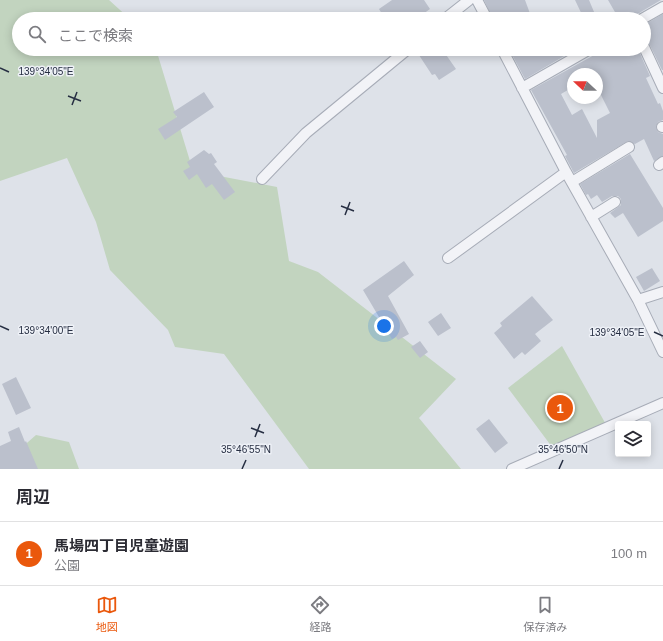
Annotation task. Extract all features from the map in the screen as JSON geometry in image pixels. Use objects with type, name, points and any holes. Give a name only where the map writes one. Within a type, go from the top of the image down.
[{"type":"street","points":[[454,12],[469,0]]},
{"type":"street","points":[[477,0],[483,12]]},
{"type":"street","points":[[651,14],[663,7]]},
{"type":"street","points":[[262,179],[306,133],[400,56]]},
{"type":"street","points":[[506,56],[566,172],[638,300],[663,352]]},
{"type":"street","points":[[522,88],[578,56]]},
{"type":"street","points":[[648,56],[663,88]]},
{"type":"street","points":[[572,182],[629,147]]},
{"type":"street","points":[[448,258],[566,172]]},
{"type":"street","points":[[591,217],[615,202]]},
{"type":"street","points":[[638,300],[663,292]]},
{"type":"street","points":[[512,469],[663,403]]},
{"type":"green space","points":[[0,0],[109,0],[122,12],[12,12],[12,56],[158,56],[193,171],[277,187],[289,261],[318,272],[456,379],[419,418],[461,469],[309,469],[224,354],[175,347],[168,330],[110,270],[96,222],[67,158],[0,181]]},
{"type":"green space","points":[[562,346],[608,428],[555,451],[508,388]]},
{"type":"green space","points":[[36,435],[69,442],[79,469],[12,469],[12,456]]},
{"type":"building","points":[[392,0],[424,0],[430,9],[426,12],[381,12],[379,9]]},
{"type":"building","points":[[484,0],[525,0],[529,12],[490,12]]},
{"type":"building","points":[[575,0],[589,0],[594,12],[581,12]]},
{"type":"building","points":[[608,0],[661,0],[641,12],[615,12]]},
{"type":"building","points":[[663,14],[663,70],[651,47],[651,21]]},
{"type":"building","points":[[420,56],[447,56],[456,69],[439,80],[435,74],[432,75]]},
{"type":"building","points":[[513,56],[564,56],[525,79]]},
{"type":"building","points":[[592,56],[641,56],[650,76],[646,78],[658,104],[660,103],[663,111],[663,120],[658,122],[656,127],[658,132],[663,134],[663,156],[654,161],[644,139],[635,144],[628,141],[574,173],[565,156],[567,155],[531,90],[567,70],[567,90],[561,94],[572,115],[582,109],[597,138],[597,120],[610,113],[603,99],[603,68],[571,68]]},
{"type":"building","points":[[204,92],[214,107],[165,140],[158,129],[177,117],[173,112]]},
{"type":"building","points":[[204,150],[209,154],[211,153],[217,162],[214,164],[235,192],[224,200],[212,184],[206,188],[197,174],[189,180],[183,171],[190,167],[187,162]]},
{"type":"building","points":[[630,154],[663,208],[663,221],[638,237],[623,213],[615,218],[610,213],[621,205],[621,199],[618,196],[612,196],[602,202],[597,195],[591,199],[588,194],[586,195],[580,184]]},
{"type":"building","points":[[404,261],[414,275],[388,296],[409,334],[398,340],[396,337],[392,339],[363,290]]},
{"type":"building","points":[[652,268],[660,281],[644,291],[636,277]]},
{"type":"building","points":[[532,296],[553,320],[535,334],[541,341],[525,355],[522,352],[514,359],[494,333],[502,326],[500,323]]},
{"type":"building","points":[[441,313],[451,328],[438,336],[428,322]]},
{"type":"building","points":[[420,341],[428,352],[420,358],[411,347]]},
{"type":"building","points":[[16,377],[31,408],[16,415],[2,384]]},
{"type":"building","points":[[489,419],[508,443],[495,453],[476,429]]},
{"type":"building","points":[[19,427],[38,469],[0,469],[0,446],[11,441],[8,432]]},
{"type":"place","name":"馬場四丁目児童遊園","points":[[560,408]]}]
